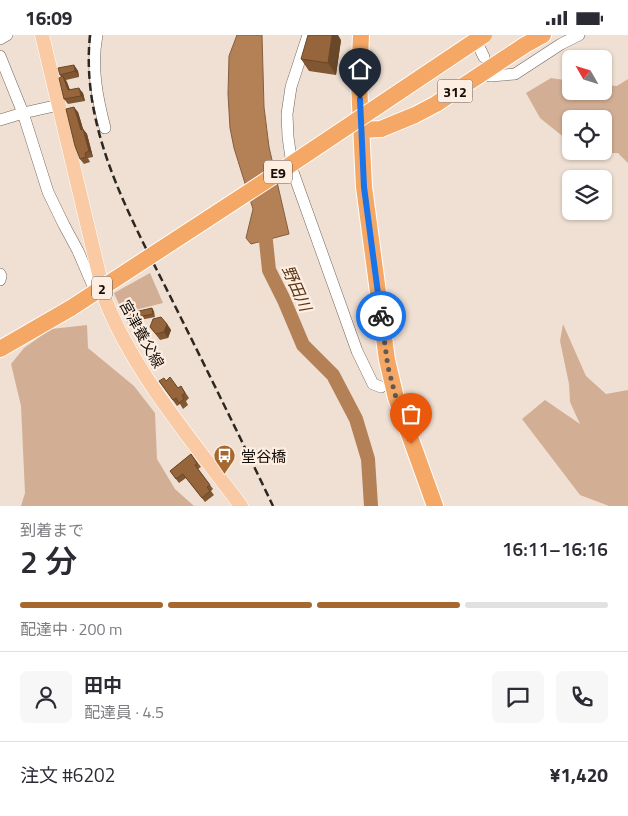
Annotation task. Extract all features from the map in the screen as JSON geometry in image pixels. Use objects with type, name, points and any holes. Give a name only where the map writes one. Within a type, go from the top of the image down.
[{"type":"highway","points":[[361,35],[359,83],[364,187],[387,360],[396,398],[435,506]]},
{"type":"highway","name":"E9","points":[[0,349],[71,308],[484,35]]},
{"type":"highway","name":"312","points":[[361,130],[381,119],[413,107],[529,35]]},
{"type":"highway","name":"312","points":[[361,130],[381,129],[415,115],[436,104],[543,35]]},
{"type":"main road","name":"宮津養父線","points":[[42,35],[105,299],[126,343],[158,395],[241,506]]},
{"type":"street","points":[[0,39],[6,35]]},
{"type":"street","points":[[97,35],[95,50],[96,88],[105,128]]},
{"type":"street","points":[[308,35],[291,87],[287,115],[288,137],[294,172],[357,351],[373,384],[381,387]]},
{"type":"street","points":[[474,35],[484,57]]},
{"type":"street","points":[[489,73],[490,76],[515,74],[561,44],[579,35]]},
{"type":"street","points":[[0,56],[23,113],[48,192],[78,251],[93,286],[105,299]]},
{"type":"street","points":[[0,120],[59,105]]},
{"type":"street","points":[[0,274],[0,280]]},
{"type":"shaded area","points":[[237,35],[262,35],[264,107],[269,147],[289,234],[251,244],[246,238],[253,209],[234,148],[230,128],[228,94],[229,56]]},
{"type":"shaded area","points":[[551,78],[562,80],[562,100],[612,100],[612,86],[617,86],[628,79],[628,163],[618,153],[612,153],[612,110],[562,110],[562,136],[540,118],[526,93]]},
{"type":"shaded area","points":[[150,273],[163,303],[123,313],[114,293]]},
{"type":"shaded area","points":[[563,324],[586,376],[606,394],[628,390],[628,506],[609,506],[580,495],[522,419],[545,400],[580,424],[570,402],[569,384],[560,341]]},
{"type":"shaded area","points":[[87,325],[88,348],[134,386],[155,413],[157,459],[175,489],[194,506],[21,506],[25,493],[21,406],[11,364],[24,348],[51,329]]},
{"type":"building","points":[[308,35],[332,35],[328,63],[301,59]]},
{"type":"building","points":[[74,65],[75,71],[60,75],[58,68]]},
{"type":"building","points":[[63,76],[68,90],[79,88],[81,96],[64,99],[59,78]]},
{"type":"building","points":[[74,107],[89,151],[85,153],[86,157],[80,159],[66,109]]},
{"type":"building","points":[[152,308],[153,314],[127,321],[126,314]]},
{"type":"building","points":[[161,317],[167,324],[164,332],[156,334],[150,327],[153,319]]},
{"type":"building","points":[[170,377],[178,388],[181,386],[185,393],[182,395],[184,399],[179,403],[176,398],[173,400],[159,381],[164,378],[166,381]]},
{"type":"building","points":[[191,454],[197,463],[195,465],[210,485],[207,487],[210,491],[202,498],[183,474],[176,479],[170,471]]},
{"type":"waterway","name":"野田川","points":[[264,222],[269,270],[303,345],[333,375],[356,419],[368,459],[371,506]]},
{"type":"railway","points":[[90,35],[89,71],[93,107],[101,141],[113,175],[127,209],[273,506]]},
{"type":"way so far","points":[[381,316],[388,367],[411,444]]},
{"type":"place","name":"堂谷橋","points":[[225,475]]},
{"type":"route","points":[[360,99],[364,187],[381,316]]}]
